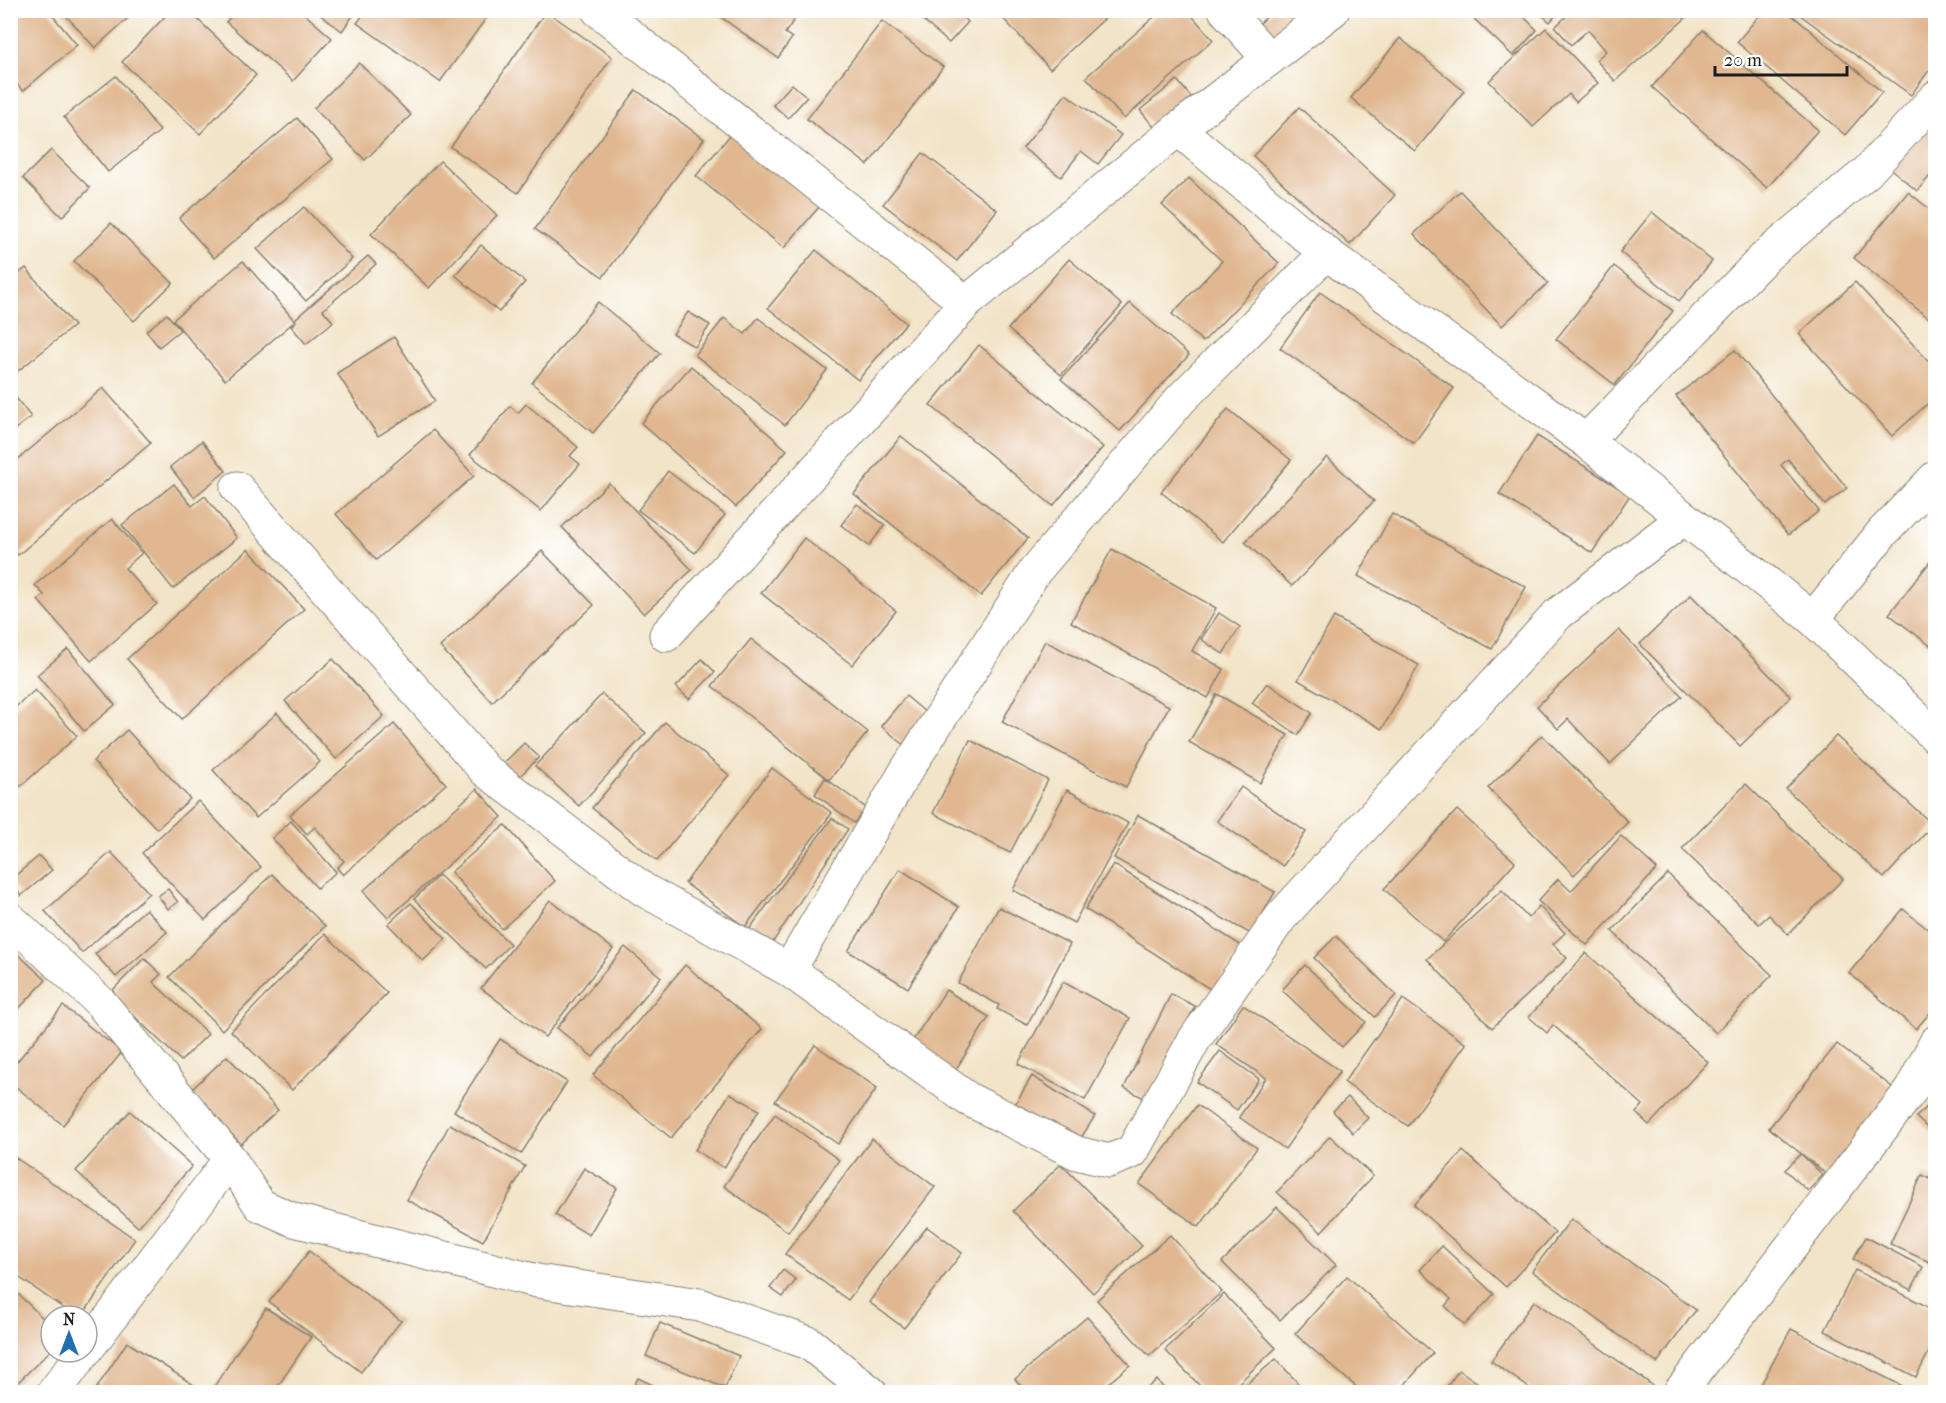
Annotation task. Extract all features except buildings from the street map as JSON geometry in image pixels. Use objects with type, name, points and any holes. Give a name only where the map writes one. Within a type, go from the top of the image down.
[{"type":"street","points":[[598,10],[966,303]]},
{"type":"street","points":[[1225,10],[1269,59]]},
{"type":"street","points":[[666,635],[966,303],[1178,129],[1333,10]]},
{"type":"street","points":[[1586,441],[1767,255],[1867,172],[1935,97]]},
{"type":"street","points":[[1178,129],[1326,253],[1586,441],[1813,619],[1935,737]]},
{"type":"street","points":[[789,970],[906,771],[1035,571],[1181,399],[1326,253]]},
{"type":"street","points":[[1813,619],[1882,533],[1935,477]]},
{"type":"street","points":[[237,488],[485,770],[644,890],[789,970],[968,1099],[1077,1153],[1109,1161],[1132,1152],[1194,1040],[1281,917],[1558,614],[1684,518]]},
{"type":"street","points":[[10,919],[100,1002],[230,1159],[260,1205],[294,1220],[537,1281],[700,1305],[809,1343],[870,1392]]},
{"type":"street","points":[[1680,1392],[1911,1090],[1935,1042]]},
{"type":"street","points":[[99,1333],[230,1159]]},
{"type":"street","points":[[54,1392],[75,1364]]}]
